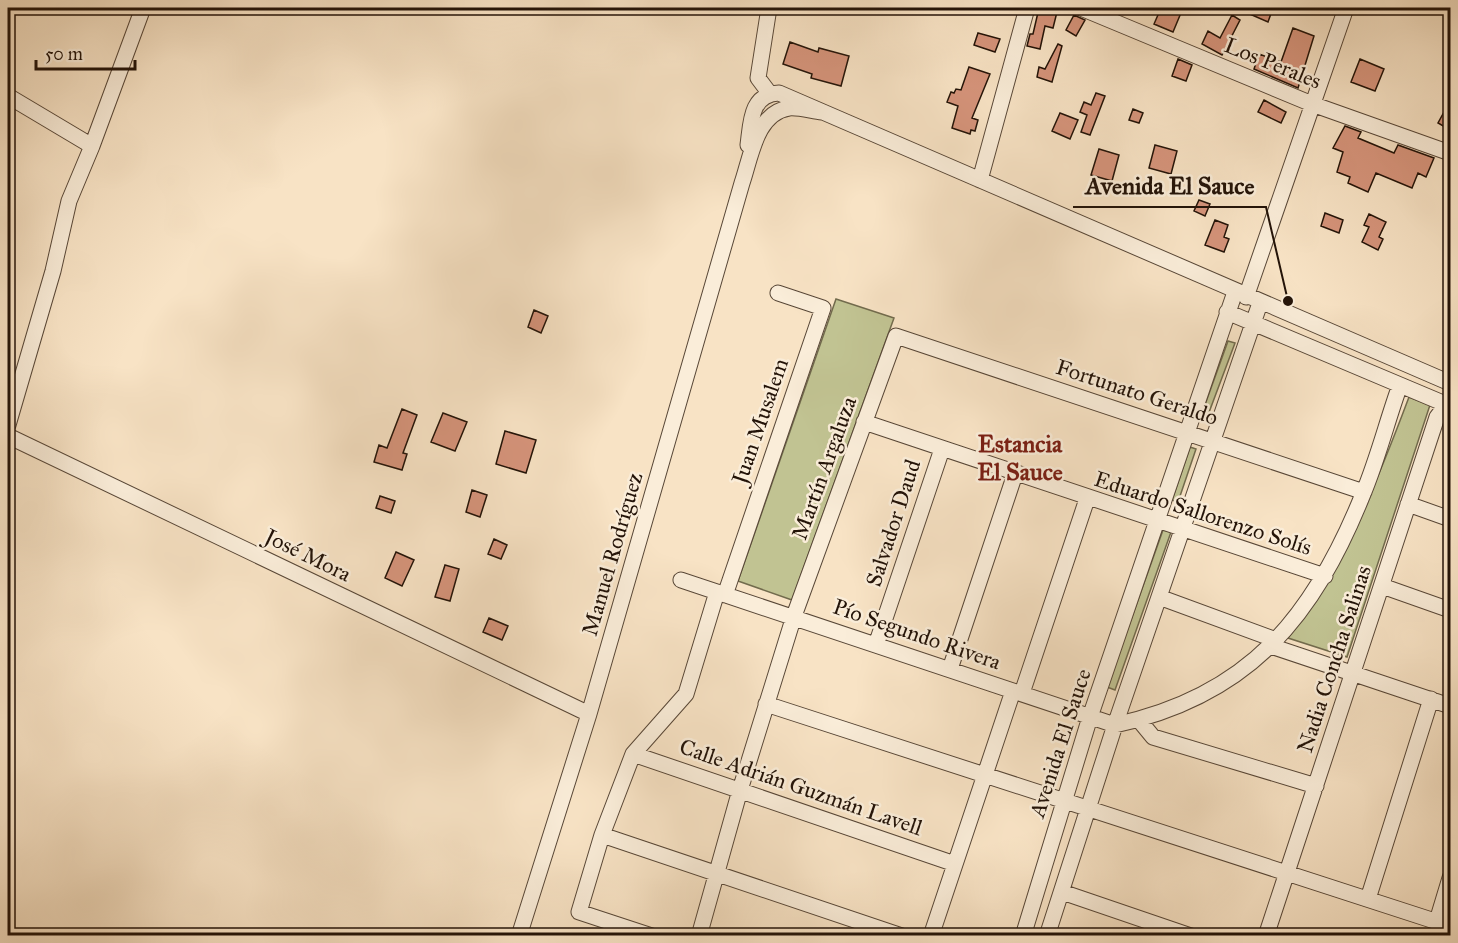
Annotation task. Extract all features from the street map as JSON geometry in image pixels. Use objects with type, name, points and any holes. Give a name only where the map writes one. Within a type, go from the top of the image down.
[{"type":"street","points":[[8,425],[53,271],[64,218],[143,8]]},
{"type":"street","points":[[769,8],[758,78],[770,94],[779,93],[1450,383]]},
{"type":"street","points":[[980,180],[1027,8]]},
{"type":"street","name":"Los Perales","points":[[1081,8],[1312,104],[1450,153]]},
{"type":"street","name":"Avenida El Sauce","points":[[1047,936],[1115,725],[1253,322],[1247,297],[1346,8]]},
{"type":"street","name":"Manuel Rodríguez","points":[[742,183],[753,111],[759,100],[770,94]]},
{"type":"street","points":[[8,96],[93,146]]},
{"type":"street","name":"Manuel Rodríguez","points":[[519,936],[589,714],[742,183],[759,132],[768,119],[781,111],[793,108],[822,112]]},
{"type":"street","name":"Juan Musalem","points":[[721,593],[823,308],[778,293]]},
{"type":"street","name":"Avenida El Sauce","points":[[1023,936],[1090,717],[1158,522],[1227,312],[1247,297]]},
{"type":"street","points":[[1227,312],[1450,404]]},
{"type":"street","name":"Fortunato Geraldo","points":[[896,336],[1364,492]]},
{"type":"street","name":"Martín Argaluza","points":[[699,936],[740,790],[794,616],[896,336]]},
{"type":"street","name":"Pío Segundo Rivera","points":[[681,580],[1115,725],[1139,720],[1205,694],[1235,675],[1274,643],[1303,610],[1324,576],[1364,492],[1400,385]]},
{"type":"street","name":"Nadia Concha Salinas","points":[[1266,936],[1437,417],[1450,404]]},
{"type":"street","name":"Eduardo Sallorenzo Solís","points":[[864,423],[1324,576]]},
{"type":"street","name":"José Mora","points":[[8,436],[589,714]]},
{"type":"street","name":"Salvador Daud","points":[[876,645],[942,449]]},
{"type":"street","points":[[950,669],[1015,474]]},
{"type":"street","points":[[931,936],[985,775],[1018,692],[1087,499]]},
{"type":"street","points":[[1408,504],[1450,519]]},
{"type":"street","points":[[1382,586],[1450,610]]},
{"type":"street","points":[[652,936],[579,912],[602,835],[633,754],[686,694],[721,593]]},
{"type":"street","points":[[1159,597],[1354,673],[1450,706]]},
{"type":"street","points":[[1368,899],[1431,699]]},
{"type":"street","points":[[766,704],[1444,924],[1450,878]]},
{"type":"street","points":[[1139,720],[1154,737],[1316,786]]},
{"type":"street","name":"Calle Adrián Guzmán Lavell","points":[[633,754],[955,864]]},
{"type":"street","points":[[602,835],[902,936]]},
{"type":"street","points":[[1062,892],[1191,936]]},
{"type":"green space","points":[[836,299],[894,318],[792,600],[738,581]]},
{"type":"green space","points":[[1228,341],[1235,343],[1208,415],[1202,413]]},
{"type":"green space","points":[[1409,397],[1430,405],[1347,657],[1288,638],[1343,551],[1384,462]]},
{"type":"green space","points":[[1190,447],[1196,449],[1178,502],[1172,500]]},
{"type":"green space","points":[[1163,530],[1171,532],[1115,690],[1107,687]]},
{"type":"building","points":[[1039,8],[1058,8],[1053,28],[1045,26],[1040,49],[1027,46],[1030,34],[1033,34]]},
{"type":"building","points":[[1161,8],[1183,8],[1173,32],[1154,24]]},
{"type":"building","points":[[1236,8],[1273,8],[1268,22]]},
{"type":"building","points":[[1074,15],[1085,20],[1076,36],[1066,30]]},
{"type":"building","points":[[1232,15],[1240,20],[1222,55],[1202,44],[1208,31],[1220,38]]},
{"type":"building","points":[[1293,28],[1314,36],[1298,88],[1254,69],[1259,54],[1281,62]]},
{"type":"building","points":[[978,33],[1000,39],[995,52],[974,45]]},
{"type":"building","points":[[790,42],[818,52],[819,48],[849,56],[841,86],[811,78],[812,74],[783,64]]},
{"type":"building","points":[[1058,44],[1062,46],[1052,82],[1037,77],[1039,67],[1045,69]]},
{"type":"building","points":[[1178,59],[1192,65],[1186,81],[1172,76]]},
{"type":"building","points":[[1360,59],[1384,69],[1375,91],[1351,82]]},
{"type":"building","points":[[969,67],[990,74],[972,118],[978,120],[975,131],[971,130],[970,134],[952,128],[958,106],[947,102],[951,92],[954,93],[956,89],[961,90]]},
{"type":"building","points":[[1096,93],[1105,96],[1090,135],[1081,132],[1087,115],[1080,112],[1084,102],[1091,105]]},
{"type":"building","points":[[1264,100],[1286,112],[1281,123],[1258,112]]},
{"type":"building","points":[[1450,101],[1450,130],[1438,123]]},
{"type":"building","points":[[1133,109],[1143,113],[1139,123],[1129,120]]},
{"type":"building","points":[[1060,113],[1078,120],[1070,139],[1052,131]]},
{"type":"building","points":[[1345,126],[1361,132],[1358,138],[1394,153],[1398,145],[1434,158],[1426,177],[1418,173],[1412,188],[1376,173],[1368,192],[1348,183],[1350,177],[1337,172],[1343,152],[1333,148]]},
{"type":"building","points":[[1155,145],[1177,151],[1171,174],[1149,168]]},
{"type":"building","points":[[1099,149],[1119,155],[1112,181],[1091,175]]},
{"type":"building","points":[[1199,200],[1210,204],[1205,216],[1194,211]]},
{"type":"building","points":[[1325,213],[1343,220],[1339,233],[1321,226]]},
{"type":"building","points":[[1369,214],[1386,222],[1379,237],[1383,239],[1378,250],[1362,242],[1369,227],[1364,225]]},
{"type":"building","points":[[1215,220],[1228,225],[1224,237],[1229,239],[1224,252],[1205,245]]},
{"type":"building","points":[[534,310],[548,316],[541,333],[528,327]]},
{"type":"building","points":[[402,409],[417,415],[403,453],[407,454],[402,470],[374,462],[379,445],[387,448]]},
{"type":"building","points":[[443,413],[467,422],[455,451],[431,442]]},
{"type":"building","points":[[505,431],[536,440],[526,473],[496,464]]},
{"type":"building","points":[[472,490],[487,495],[480,517],[466,512]]},
{"type":"building","points":[[380,496],[395,501],[391,513],[376,508]]},
{"type":"building","points":[[494,539],[507,545],[501,559],[488,554]]},
{"type":"building","points":[[396,552],[414,560],[402,586],[385,578]]},
{"type":"building","points":[[445,565],[459,569],[450,601],[435,597]]},
{"type":"building","points":[[489,618],[508,626],[502,640],[483,632]]},
{"type":"place","name":"Avenida El Sauce","points":[[1288,301]]},
{"type":"district","name":"Estancia El Sauce","points":[[1020,458]]}]
